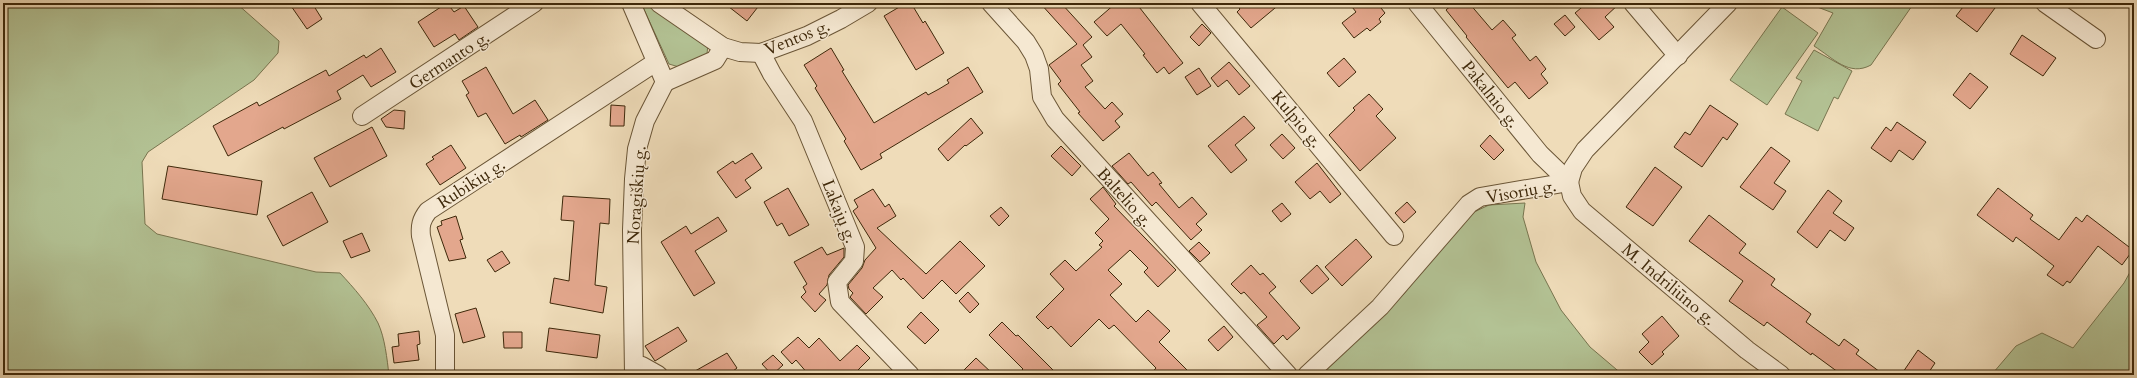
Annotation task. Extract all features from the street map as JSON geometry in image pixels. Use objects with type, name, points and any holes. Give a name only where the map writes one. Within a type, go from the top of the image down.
[{"type":"street","name":"Germanto g.","points":[[362,116],[534,3]]},
{"type":"street","points":[[631,3],[665,82],[715,60],[723,47]]},
{"type":"street","name":"Ventos g.","points":[[659,3],[723,47],[740,52],[761,53],[807,36],[841,19],[868,3]]},
{"type":"street","name":"Baltelio g.","points":[[991,3],[1026,42],[1034,55],[1039,69],[1042,97],[1055,119],[1288,375]]},
{"type":"street","name":"Kulpio g.","points":[[1200,3],[1394,236]]},
{"type":"street","name":"Pakalnio g.","points":[[1417,3],[1540,154],[1569,182]]},
{"type":"street","points":[[1633,3],[1678,56]]},
{"type":"street","name":"Visorių g.","points":[[1307,375],[1380,307],[1469,204],[1480,197],[1569,182],[1573,168],[1585,150],[1728,3]]},
{"type":"street","points":[[2046,3],[2096,39]]},
{"type":"street","name":"Lakajų g.","points":[[761,53],[772,74],[803,121],[855,246],[854,261],[837,282],[840,302],[910,375]]},
{"type":"street","name":"Rubikių g.","points":[[446,375],[445,335],[421,236],[421,222],[424,216],[656,62]]},
{"type":"street","name":"Noragiškių g.","points":[[634,370],[632,230],[637,148],[645,121],[665,82]]},
{"type":"street","name":"M. Indriliūno g.","points":[[1569,182],[1572,196],[1582,211],[1747,350],[1782,375]]},
{"type":"street","points":[[634,370],[642,366],[658,375]]},
{"type":"green space","points":[[3,3],[236,3],[279,41],[278,53],[254,80],[148,152],[142,162],[145,224],[157,234],[316,272],[340,273],[366,303],[378,323],[384,342],[389,375],[3,375]]},
{"type":"green space","points":[[641,3],[650,3],[708,43],[707,54],[679,67],[669,64]]},
{"type":"green space","points":[[1807,3],[1914,3],[1871,65],[1855,69],[1841,64],[1814,46],[1833,13]]},
{"type":"green space","points":[[1782,7],[1818,33],[1767,105],[1730,80]]},
{"type":"green space","points":[[1814,50],[1852,71],[1838,99],[1834,97],[1818,131],[1785,114],[1802,81],[1796,78]]},
{"type":"green space","points":[[1525,203],[1523,217],[1536,262],[1561,310],[1590,347],[1623,375],[1321,375],[1403,295],[1454,231],[1474,212],[1489,205]]},
{"type":"green space","points":[[2134,265],[2134,375],[1995,375],[1993,373],[2016,346],[2042,333],[2073,348],[2124,283]]},
{"type":"building","points":[[289,3],[312,3],[322,19],[307,29]]},
{"type":"building","points":[[447,3],[454,12],[464,6],[478,27],[459,40],[455,34],[434,47],[418,22]]},
{"type":"building","points":[[724,3],[761,3],[747,21]]},
{"type":"building","points":[[906,3],[911,3],[923,23],[925,21],[944,53],[916,70],[884,16]]},
{"type":"building","points":[[1040,3],[1061,3],[1092,37],[1083,45],[1092,57],[1081,65],[1093,81],[1085,87],[1105,109],[1112,102],[1123,114],[1115,121],[1120,127],[1103,141],[1078,113],[1080,112],[1058,84],[1061,81],[1049,65],[1077,44]]},
{"type":"building","points":[[1116,3],[1136,3],[1183,63],[1169,74],[1164,67],[1157,73],[1143,55],[1145,54],[1121,24],[1107,36],[1094,22]]},
{"type":"building","points":[[1235,3],[1281,3],[1251,28],[1237,12],[1240,9]]},
{"type":"building","points":[[1349,3],[1377,3],[1385,13],[1379,19],[1381,22],[1370,31],[1367,28],[1354,38],[1342,23],[1356,12]]},
{"type":"building","points":[[1454,3],[1469,3],[1492,30],[1503,20],[1516,35],[1512,38],[1530,61],[1536,56],[1546,69],[1541,74],[1548,83],[1529,99],[1515,82],[1508,88],[1446,10]]},
{"type":"building","points":[[1587,3],[1620,3],[1605,17],[1614,27],[1599,40],[1575,13]]},
{"type":"building","points":[[1966,3],[1988,3],[1995,8],[1977,32],[1956,16]]},
{"type":"building","points":[[1565,15],[1575,27],[1565,36],[1554,24]]},
{"type":"building","points":[[1202,24],[1211,33],[1199,46],[1190,37]]},
{"type":"building","points":[[2022,35],[2056,58],[2043,76],[2010,54]]},
{"type":"building","points":[[381,48],[396,72],[371,87],[363,75],[337,91],[341,99],[228,156],[213,126],[257,102],[259,106],[326,70],[329,76],[364,55],[366,58]]},
{"type":"building","points":[[831,48],[844,70],[842,71],[874,123],[926,92],[928,95],[939,89],[949,83],[947,80],[968,67],[983,92],[880,154],[882,158],[861,170],[844,141],[846,139],[815,88],[817,86],[804,65]]},
{"type":"building","points":[[1344,58],[1356,72],[1339,87],[1327,73]]},
{"type":"building","points":[[1229,62],[1250,86],[1239,95],[1227,80],[1218,87],[1211,78]]},
{"type":"building","points":[[486,67],[513,114],[535,100],[548,120],[521,137],[520,135],[505,144],[486,113],[478,117],[466,95],[469,93],[462,81]]},
{"type":"building","points":[[1199,68],[1211,86],[1197,95],[1185,77]]},
{"type":"building","points":[[1970,73],[1988,87],[1970,109],[1953,95]]},
{"type":"building","points":[[1369,94],[1383,109],[1376,116],[1396,138],[1360,171],[1329,135],[1355,110],[1353,108]]},
{"type":"building","points":[[611,105],[625,106],[624,126],[610,126]]},
{"type":"building","points":[[1710,105],[1738,124],[1727,140],[1723,137],[1702,167],[1674,147],[1685,132],[1690,135]]},
{"type":"building","points":[[394,110],[405,111],[404,129],[386,127],[381,119]]},
{"type":"building","points":[[1244,116],[1255,128],[1235,145],[1247,160],[1231,173],[1208,146]]},
{"type":"building","points":[[971,118],[983,133],[966,146],[965,145],[948,161],[938,149]]},
{"type":"building","points":[[1897,122],[1926,142],[1913,160],[1899,150],[1891,162],[1871,148],[1886,127],[1891,131]]},
{"type":"building","points":[[372,127],[387,156],[330,187],[314,158]]},
{"type":"building","points":[[1282,134],[1295,148],[1283,159],[1270,145]]},
{"type":"building","points":[[1490,135],[1504,150],[1494,160],[1480,146]]},
{"type":"building","points":[[451,145],[466,168],[440,185],[426,164],[434,159],[432,157]]},
{"type":"building","points":[[1061,146],[1081,166],[1072,176],[1051,156]]},
{"type":"building","points":[[1771,147],[1790,161],[1774,183],[1786,191],[1773,210],[1740,187]]},
{"type":"building","points":[[752,153],[762,168],[745,180],[751,188],[736,198],[717,172],[733,161],[735,164]]},
{"type":"building","points":[[1129,153],[1148,176],[1153,172],[1162,183],[1159,184],[1179,208],[1192,197],[1207,214],[1196,224],[1202,230],[1191,240],[1156,202],[1152,206],[1131,182],[1128,184],[1112,166]]},
{"type":"building","points":[[1317,163],[1341,194],[1330,203],[1320,191],[1310,199],[1295,182]]},
{"type":"building","points":[[168,166],[262,181],[257,215],[162,199]]},
{"type":"building","points":[[1655,167],[1682,187],[1653,226],[1626,207]]},
{"type":"building","points":[[1103,187],[1116,204],[1114,206],[1176,270],[1158,287],[1144,272],[1148,268],[1130,250],[1108,270],[1122,284],[1110,295],[1136,322],[1148,310],[1170,331],[1159,342],[1192,375],[1150,375],[1156,368],[1114,325],[1109,329],[1099,319],[1071,347],[1051,326],[1048,329],[1036,317],[1064,289],[1050,274],[1065,260],[1076,271],[1102,247],[1099,245],[1103,241],[1095,233],[1109,219],[1090,199]]},
{"type":"building","points":[[788,188],[809,225],[789,236],[782,223],[777,226],[764,202]]},
{"type":"building","points":[[1998,188],[2033,215],[2030,219],[2059,240],[2076,217],[2082,222],[2087,215],[2133,250],[2122,265],[2098,246],[2070,283],[2067,281],[2063,286],[2047,275],[2054,266],[2016,237],[2013,242],[1977,215]]},
{"type":"building","points":[[873,189],[885,207],[889,204],[896,216],[877,228],[926,274],[960,241],[985,266],[956,294],[942,280],[923,299],[903,278],[901,280],[892,270],[873,288],[883,297],[866,314],[850,297],[853,293],[849,289],[848,285],[862,268],[865,260],[876,248],[853,211],[858,207],[854,200]]},
{"type":"building","points":[[1828,190],[1842,201],[1833,213],[1854,228],[1845,241],[1830,230],[1817,248],[1797,232]]},
{"type":"building","points":[[312,192],[328,222],[283,246],[267,216]]},
{"type":"building","points":[[563,196],[610,199],[609,224],[600,223],[595,285],[607,287],[603,313],[550,303],[554,278],[569,281],[574,221],[561,220]]},
{"type":"building","points":[[1407,202],[1416,212],[1404,223],[1395,213]]},
{"type":"building","points":[[1282,203],[1291,214],[1281,222],[1272,211]]},
{"type":"building","points":[[1001,207],[1009,216],[999,226],[990,216]]},
{"type":"building","points":[[1709,215],[1746,244],[1739,253],[1775,279],[1771,285],[1811,314],[1806,322],[1839,346],[1844,339],[1859,350],[1856,354],[1884,375],[1842,375],[1812,353],[1811,355],[1767,322],[1764,326],[1729,301],[1743,281],[1689,241]]},
{"type":"building","points":[[456,216],[463,239],[460,240],[466,258],[449,261],[437,227],[442,225],[441,221]]},
{"type":"building","points":[[718,217],[727,231],[695,251],[715,283],[694,296],[661,242],[686,226],[691,234]]},
{"type":"building","points":[[362,233],[370,251],[351,258],[343,241]]},
{"type":"building","points":[[1356,239],[1372,257],[1342,286],[1325,267]]},
{"type":"building","points":[[1199,242],[1210,253],[1200,262],[1189,251]]},
{"type":"building","points":[[822,247],[827,255],[844,248],[844,257],[829,275],[827,285],[819,294],[826,300],[815,312],[801,297],[806,292],[803,287],[807,284],[794,262]]},
{"type":"building","points":[[502,251],[510,263],[495,272],[487,260]]},
{"type":"building","points":[[1251,265],[1260,275],[1263,273],[1276,287],[1269,293],[1300,328],[1287,340],[1283,335],[1274,344],[1257,325],[1267,317],[1244,292],[1241,294],[1231,284]]},
{"type":"building","points":[[1317,265],[1329,279],[1312,294],[1300,281]]},
{"type":"building","points":[[968,292],[979,304],[970,313],[959,301]]},
{"type":"building","points":[[476,308],[485,337],[463,343],[455,314]]},
{"type":"building","points":[[921,312],[939,330],[925,344],[907,327]]},
{"type":"building","points":[[1662,316],[1679,336],[1662,352],[1664,354],[1652,365],[1639,352],[1649,342],[1642,334]]},
{"type":"building","points":[[1002,322],[1016,336],[1018,335],[1058,375],[1017,375],[1023,369],[989,335]]},
{"type":"building","points":[[1224,326],[1233,337],[1218,351],[1208,340]]},
{"type":"building","points":[[678,327],[687,341],[655,361],[645,346]]},
{"type":"building","points":[[549,328],[600,335],[597,358],[546,351]]},
{"type":"building","points":[[419,331],[420,344],[417,345],[419,360],[394,363],[392,347],[399,346],[398,334]]},
{"type":"building","points":[[503,332],[522,332],[522,348],[504,348]]},
{"type":"building","points":[[798,337],[809,348],[819,338],[840,361],[857,345],[870,358],[853,375],[809,375],[796,360],[792,364],[781,352]]},
{"type":"building","points":[[1918,350],[1935,363],[1927,375],[1901,375]]},
{"type":"building","points":[[727,353],[737,368],[728,375],[688,375]]},
{"type":"building","points":[[773,355],[783,365],[772,375],[762,364]]},
{"type":"building","points":[[976,358],[994,375],[959,375]]}]
